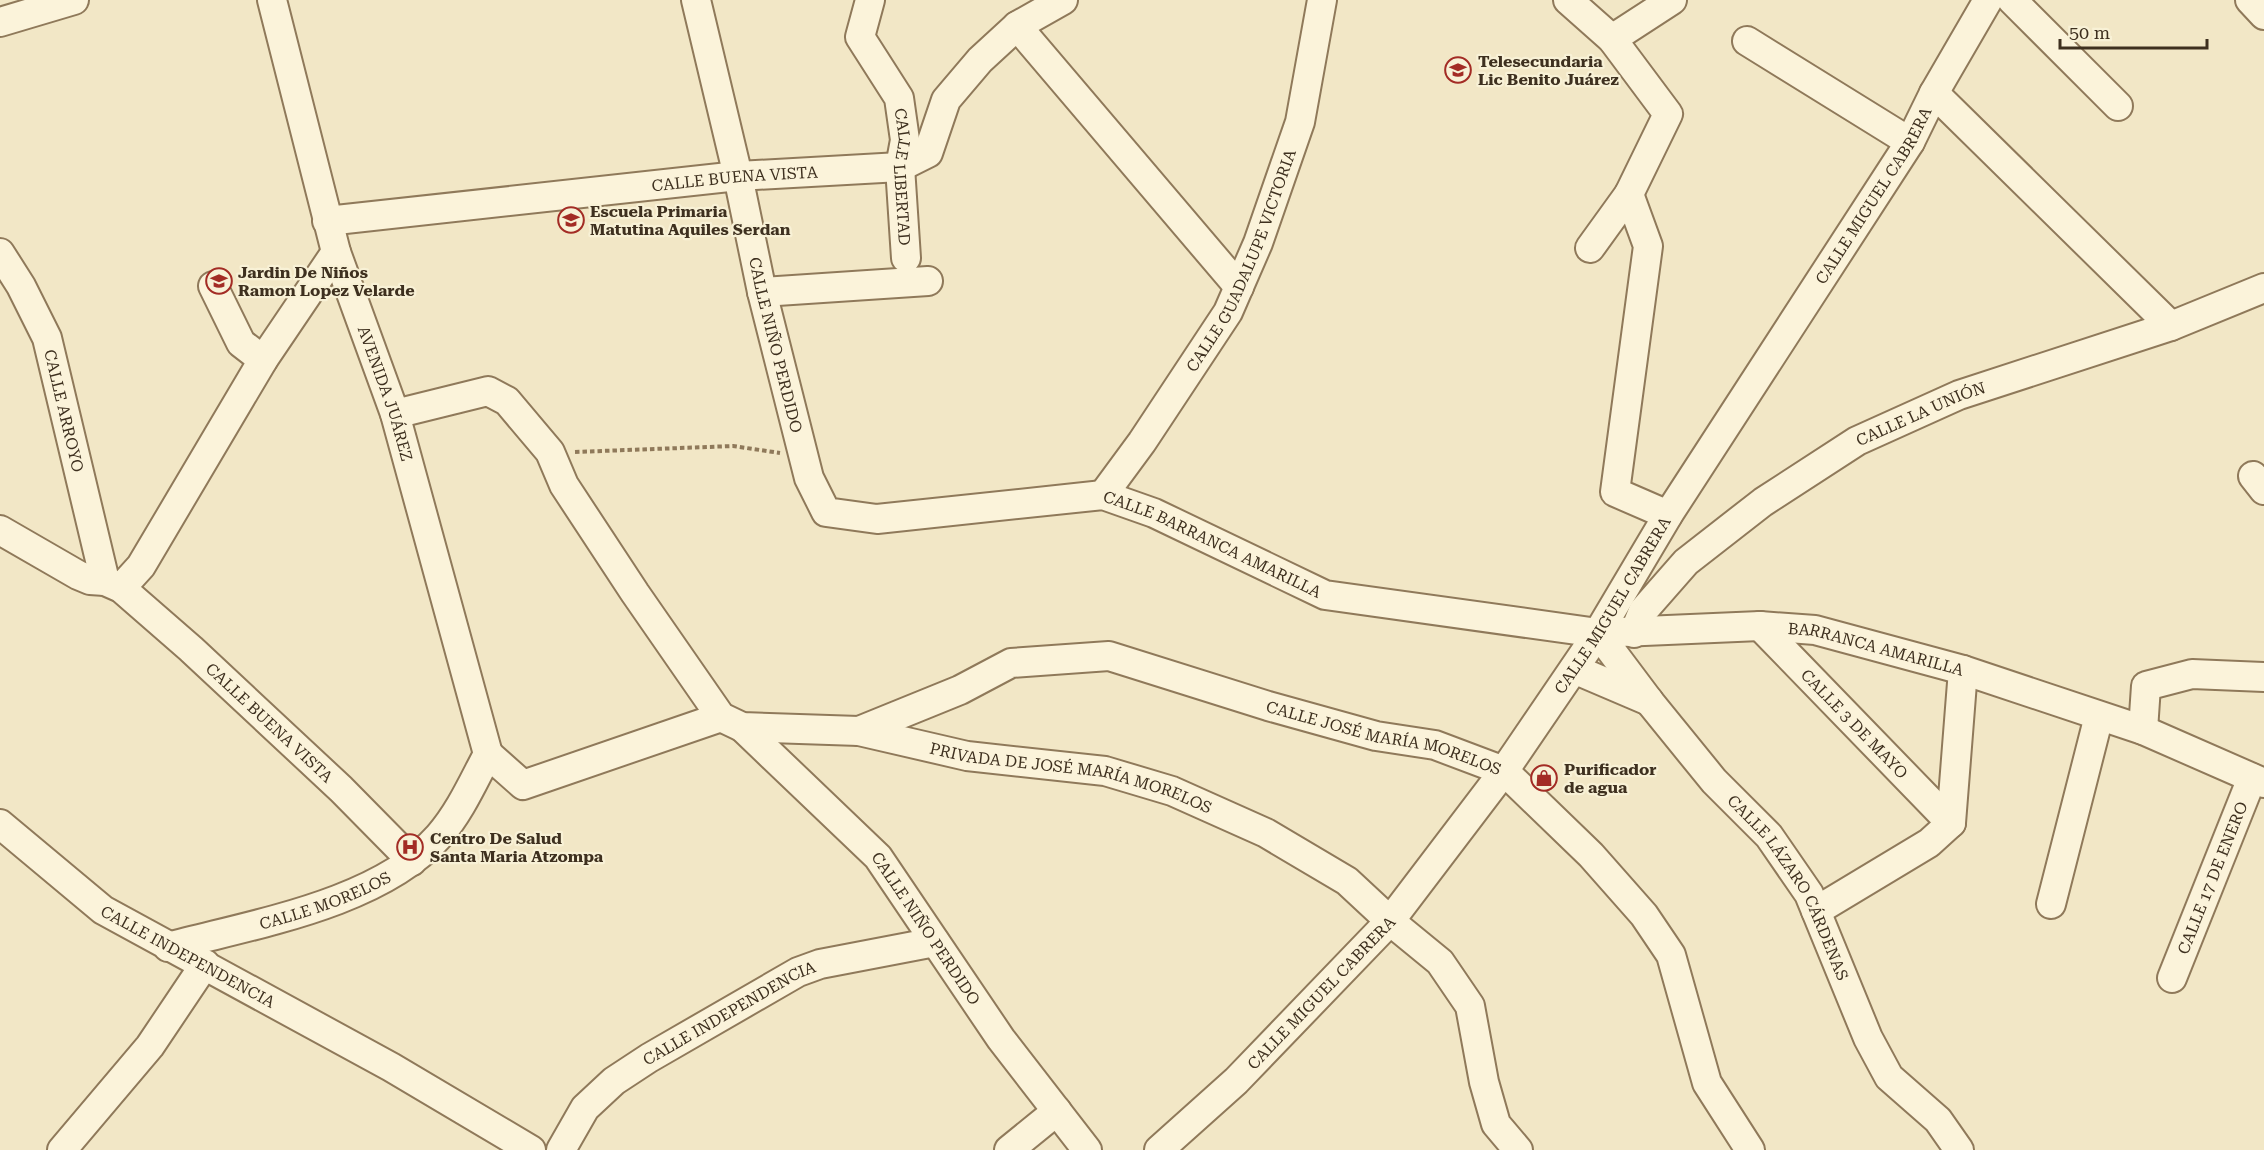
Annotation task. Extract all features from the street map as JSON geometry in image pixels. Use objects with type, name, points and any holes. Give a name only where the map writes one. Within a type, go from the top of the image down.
[{"type":"street","points":[[0,22],[75,0]]},
{"type":"street","name":"AVENIDA JUÁREZ","points":[[272,0],[327,221],[336,252],[395,414],[488,754]]},
{"type":"street","name":"CALLE NIÑO PERDIDO","points":[[696,0],[738,176],[762,292],[809,478],[826,512]]},
{"type":"street","name":"CALLE LIBERTAD","points":[[870,0],[861,38],[899,98],[904,140],[900,167],[906,258]]},
{"type":"street","name":"CALLE BUENA VISTA","points":[[327,221],[738,176],[900,167],[928,153],[946,100],[980,60],[1017,26],[1064,0]]},
{"type":"street","name":"CALLE GUADALUPE VICTORIA","points":[[1103,495],[1142,442],[1228,312],[1258,243],[1300,122],[1322,0]]},
{"type":"street","points":[[1568,0],[1612,39],[1668,114],[1629,194],[1590,248]]},
{"type":"street","points":[[1612,39],[1672,0]]},
{"type":"street","name":"CALLE MIGUEL CABRERA","points":[[1159,1150],[1236,1081],[1390,921],[1504,771],[1598,633],[1668,515],[1910,142],[1934,93],[1988,0]]},
{"type":"street","points":[[2012,0],[2118,106]]},
{"type":"street","points":[[2250,0],[2264,15]]},
{"type":"street","points":[[1017,26],[1239,287]]},
{"type":"street","points":[[1747,41],[1910,142]]},
{"type":"street","points":[[1934,93],[2171,326]]},
{"type":"street","points":[[1629,194],[1648,246],[1615,492],[1668,515]]},
{"type":"street","points":[[113,584],[141,566],[263,360],[336,252]]},
{"type":"street","name":"CALLE ARROYO","points":[[0,253],[21,286],[47,338],[113,584]]},
{"type":"street","points":[[762,292],[928,281]]},
{"type":"street","points":[[213,285],[241,343],[263,360]]},
{"type":"street","name":"CALLE LA UNIÓN","points":[[1634,633],[1643,611],[1686,562],[1762,502],[1857,441],[1959,395],[2171,326],[2264,288]]},
{"type":"street","name":"CALLE NIÑO PERDIDO","points":[[395,414],[488,392],[507,401],[550,453],[564,485],[635,593],[731,722],[878,857],[1001,1039],[1087,1150]]},
{"type":"street","name":"CALLE BARRANCA AMARILLA","points":[[826,512],[877,519],[1103,495],[1154,513],[1325,596],[1598,633]]},
{"type":"street","name":"CALLE BUENA VISTA","points":[[0,530],[78,575],[90,580],[113,584],[191,649],[341,789],[412,861]]},
{"type":"street","name":"BARRANCA AMARILLA","points":[[1598,633],[1760,627],[1815,630],[1963,670],[2144,730]]},
{"type":"street","name":"CALLE 3 DE MAYO","points":[[1760,627],[1951,823]]},
{"type":"street","name":"CALLE LÁZARO CÁRDENAS","points":[[1598,633],[1649,701],[1714,781],[1769,836],[1809,894],[1868,1038],[1888,1077],[1938,1120],[1959,1150]]},
{"type":"street","name":"CALLE JOSÉ MARÍA MORELOS","points":[[859,731],[960,690],[1011,663],[1108,656],[1376,736],[1435,745],[1504,771],[1591,855],[1644,915],[1671,954],[1707,1083],[1750,1150]]},
{"type":"street","points":[[1574,669],[1649,701]]},
{"type":"street","points":[[1816,911],[1929,843],[1951,823],[1963,670]]},
{"type":"street","points":[[2144,730],[2146,686],[2192,674],[2264,677]]},
{"type":"street","points":[[2051,904],[2099,716]]},
{"type":"street","points":[[488,754],[523,785],[731,722]]},
{"type":"street","name":"PRIVADA DE JOSÉ MARÍA MORELOS","points":[[731,722],[859,731],[967,756],[1105,771],[1172,791],[1266,833],[1347,881],[1390,921],[1440,962],[1470,1006],[1484,1082],[1496,1124],[1518,1150]]},
{"type":"street","name":"CALLE 17 DE ENERO","points":[[2144,730],[2258,780],[2172,978]]},
{"type":"street","name":"CALLE MORELOS","points":[[168,947],[313,908],[364,890],[412,861],[439,836],[457,813],[488,754]]},
{"type":"street","name":"CALLE INDEPENDENCIA","points":[[0,824],[103,910],[391,1067],[531,1150]]},
{"type":"street","name":"CALLE INDEPENDENCIA","points":[[561,1150],[585,1108],[615,1081],[649,1058],[798,972],[820,964],[935,942]]},
{"type":"street","points":[[62,1150],[150,1046],[205,964]]},
{"type":"street","points":[[1009,1150],[1057,1111]]},
{"type":"path","points":[[550,453],[733,446],[805,456]]},
{"type":"place","name":"Telesecundaria Lic Benito Juárez","points":[[1458,70]]},
{"type":"place","name":"Escuela Primaria Matutina Aquiles Serdan","points":[[571,220]]},
{"type":"place","name":"Jardin De Niños Ramon Lopez Velarde","points":[[219,281]]},
{"type":"place","name":"Purificador de agua","points":[[1544,778]]},
{"type":"place","name":"Centro De Salud Santa Maria Atzompa","points":[[410,847]]}]
